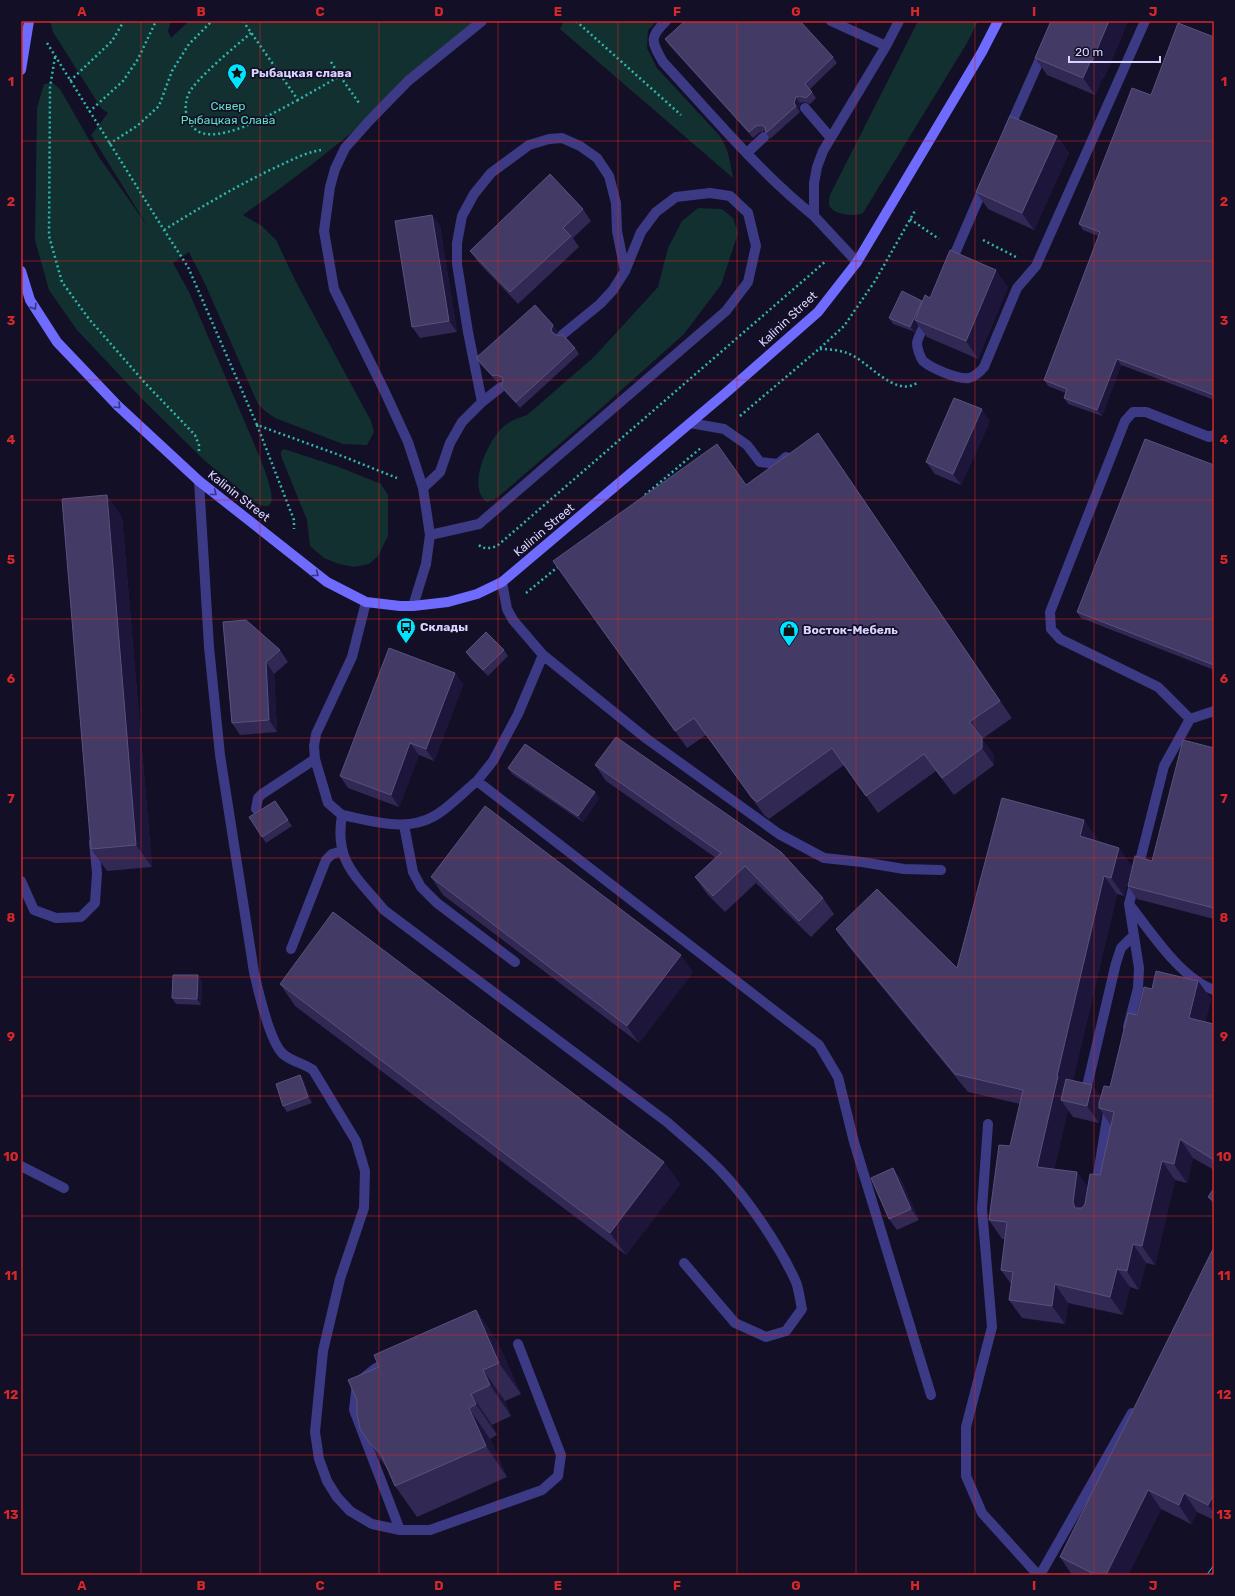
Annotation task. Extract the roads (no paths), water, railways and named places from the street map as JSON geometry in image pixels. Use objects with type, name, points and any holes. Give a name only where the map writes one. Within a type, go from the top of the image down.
[{"type":"main road","points":[[21,70],[28,21]]},
{"type":"main road","name":"Kalinin Street","points":[[21,271],[30,300],[57,342],[118,406],[199,481],[327,582],[366,602],[413,606],[448,602],[477,594],[502,582],[690,423],[818,312],[857,262],[982,52],[998,21]]},
{"type":"lane","points":[[413,606],[426,564],[430,535],[423,488],[408,442],[334,289],[324,231],[330,187],[335,169],[345,148],[408,81],[482,21]]},
{"type":"lane","points":[[666,21],[656,31],[654,45],[663,62],[747,153],[790,197],[814,216],[857,262]]},
{"type":"lane","points":[[831,21],[886,46]]},
{"type":"lane","points":[[814,216],[814,182],[817,167],[830,137],[886,46],[899,21]]},
{"type":"lane","points":[[932,308],[917,343],[921,358],[938,370],[961,378],[970,378],[978,374],[984,367],[1018,288],[1036,266],[1145,21]]},
{"type":"lane","points":[[1006,138],[1047,43]]},
{"type":"lane","points":[[805,108],[830,137]]},
{"type":"lane","points":[[747,153],[764,137]]},
{"type":"lane","points":[[482,402],[468,332],[457,264],[457,243],[462,216],[474,194],[491,174],[529,145],[549,139],[562,138],[580,146],[597,158],[609,176],[616,203],[617,231],[625,270]]},
{"type":"lane","points":[[947,272],[990,174]]},
{"type":"lane","points":[[430,535],[479,524],[726,311],[748,282],[756,246],[748,213],[730,196],[710,193],[676,197],[656,212],[641,232],[625,270],[613,290],[600,304],[562,335]]},
{"type":"lane","points":[[423,488],[440,472],[450,443],[462,422],[482,402],[501,387]]},
{"type":"lane","points":[[1190,719],[1158,687],[1060,639],[1051,629],[1050,612],[1125,421],[1133,412],[1146,412],[1209,437],[1214,436]]},
{"type":"lane","points":[[690,423],[724,429],[747,444],[760,462],[778,464],[796,450]]},
{"type":"lane","points":[[199,481],[209,647],[220,755],[254,972],[261,1004],[281,1052],[291,1060],[313,1070],[356,1142],[365,1171],[364,1208],[340,1279],[323,1351],[315,1432],[319,1459],[327,1481],[350,1511],[372,1524],[400,1530],[430,1530],[542,1490],[558,1476],[561,1455],[518,1344]]},
{"type":"lane","points":[[502,582],[507,609],[513,620],[543,655],[648,739],[779,834],[824,858],[862,862],[904,869],[941,870]]},
{"type":"lane","points":[[366,602],[352,657],[316,734],[314,746],[315,759],[328,803],[342,815],[388,825],[404,825],[423,822],[441,812],[477,781],[493,761],[511,727],[543,655]]},
{"type":"lane","points":[[1125,1040],[1138,988],[1139,968],[1129,904],[1164,766],[1190,719],[1214,711]]},
{"type":"lane","points":[[256,809],[258,798],[262,794],[315,759]]},
{"type":"lane","points":[[477,781],[819,1045],[838,1077],[854,1142],[931,1395]]},
{"type":"lane","points":[[342,815],[339,831],[342,851],[349,869],[384,910],[667,1122],[716,1166],[743,1196],[774,1242],[796,1283],[802,1309],[786,1331],[766,1337],[735,1322],[684,1263]]},
{"type":"lane","points":[[404,825],[413,872],[421,886],[437,903],[515,962]]},
{"type":"lane","points":[[21,881],[34,910],[56,918],[81,917],[95,903],[97,873],[94,834]]},
{"type":"lane","points":[[291,949],[326,860],[332,854],[342,851]]},
{"type":"lane","points":[[1129,904],[1180,967],[1207,987],[1214,990]]},
{"type":"lane","points":[[1088,1082],[1116,963],[1121,948],[1134,935]]},
{"type":"lane","points":[[1095,1198],[1106,1120],[1111,1098]]},
{"type":"lane","points":[[988,1124],[982,1209],[992,1327],[966,1427],[966,1476],[982,1513],[1039,1575],[1137,1405]]},
{"type":"lane","points":[[21,1166],[64,1188]]},
{"type":"lane","points":[[397,1358],[376,1368],[357,1383],[354,1410],[400,1530]]},
{"type":"railway","points":[[1209,1575],[1214,1568]]},
{"type":"place","name":"Рыбацкая слава","points":[[237,90]]},
{"type":"place","name":"Склады","points":[[406,644]]},
{"type":"place","name":"Восток-Мебель","points":[[789,647]]},
{"type":"park label","name":"Сквер Рыбацкая Слава","points":[[228,113]]}]
